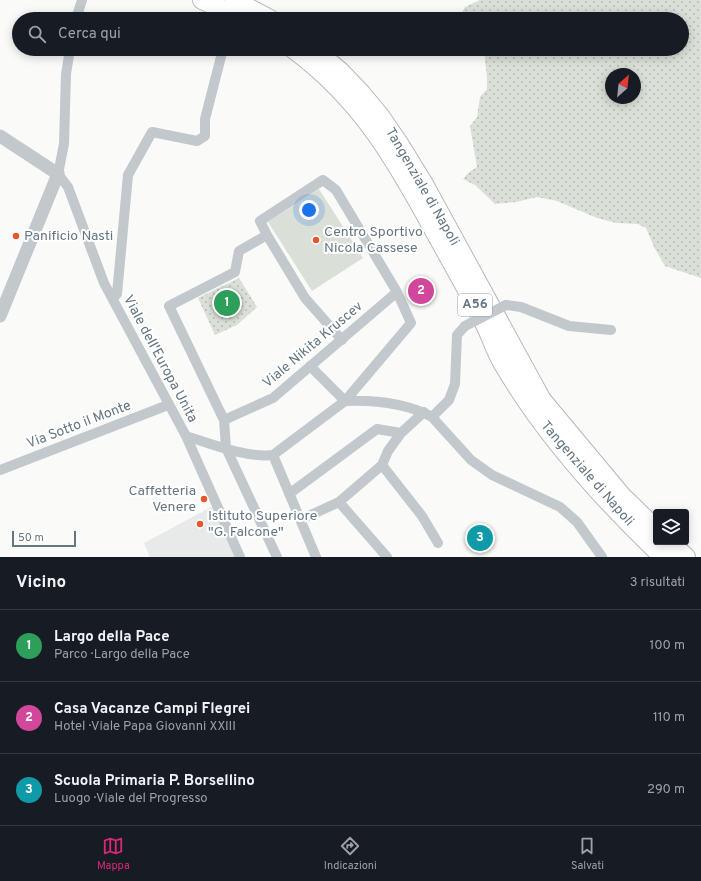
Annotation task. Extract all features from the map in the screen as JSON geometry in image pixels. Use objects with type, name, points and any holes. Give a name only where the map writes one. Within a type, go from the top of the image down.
[{"type":"highway","points":[[202,0],[229,12]]},
{"type":"highway","points":[[234,0],[257,12]]},
{"type":"highway","name":"Tangenziale di Napoli","points":[[302,56],[326,76],[348,99],[366,119],[388,149],[485,324],[502,363],[531,408],[565,453],[611,506],[663,557]]},
{"type":"highway","name":"Tangenziale di Napoli","points":[[322,56],[340,71],[362,94],[381,117],[400,145],[424,184],[542,400],[622,496],[653,527]]},
{"type":"highway","points":[[673,545],[686,557]]},
{"type":"street","points":[[78,12],[82,0]]},
{"type":"street","points":[[0,316],[58,174],[64,144],[66,87],[69,56]]},
{"type":"street","points":[[112,298],[117,294],[128,175],[152,132],[197,141],[205,136],[205,119],[221,56]]},
{"type":"street","points":[[0,136],[58,174]]},
{"type":"street","name":"Viale dell'Europa Unita","points":[[58,174],[68,187],[104,284],[168,406],[186,436],[240,557]]},
{"type":"street","points":[[186,436],[226,448],[266,456],[273,455],[345,401],[411,322],[397,292],[336,190],[323,180],[260,221],[305,298],[342,340]]},
{"type":"street","points":[[267,235],[239,251],[235,272],[169,306],[224,420],[226,448],[277,557]]},
{"type":"street","name":"Viale Nikita Kruscev","points":[[224,420],[274,398],[397,292]]},
{"type":"street","points":[[300,520],[339,502],[382,465],[388,451],[401,433],[449,400],[455,384],[457,335],[465,326],[506,305],[521,307],[569,326],[611,330]]},
{"type":"street","points":[[310,366],[345,401],[373,400],[428,415],[471,460],[492,475],[560,507],[577,522],[602,557]]},
{"type":"street","name":"Via Sotto il Monte","points":[[0,470],[168,406]]},
{"type":"street","points":[[289,494],[377,429],[401,433]]},
{"type":"street","points":[[273,455],[316,557]]},
{"type":"street","points":[[382,465],[422,516],[438,543]]},
{"type":"street","points":[[339,502],[387,557]]},
{"type":"shaded area","points":[[480,0],[701,0],[701,278],[665,266],[654,247],[646,228],[638,224],[617,223],[597,218],[557,201],[537,197],[516,202],[495,204],[475,185],[463,179],[468,173],[477,167],[470,126],[477,117],[480,97],[487,89],[485,56],[689,56],[689,12],[462,12],[465,7]]},
{"type":"shaded area","name":"Centro Sportivo Nicola Cassese","points":[[319,189],[363,258],[312,291],[268,222]]},
{"type":"shaded area","points":[[239,278],[257,307],[237,325],[215,335],[198,298]]},
{"type":"shaded area","name":"Istituto Superiore \"G. Falcone\"","points":[[213,506],[236,557],[150,557],[144,543]]},
{"type":"place","name":"Panificio Nasti","points":[[16,236]]},
{"type":"place","name":"Centro Sportivo Nicola Cassese","points":[[316,240]]},
{"type":"place","name":"Casa Vacanze Campi Flegrei","points":[[421,291]]},
{"type":"place","name":"Largo della Pace","points":[[227,303]]},
{"type":"place","name":"Caffetteria Venere","points":[[204,499]]},
{"type":"place","name":"Istituto Superiore \"G. Falcone\"","points":[[200,524]]},
{"type":"place","name":"Scuola Primaria P. Borsellino","points":[[480,538]]}]
